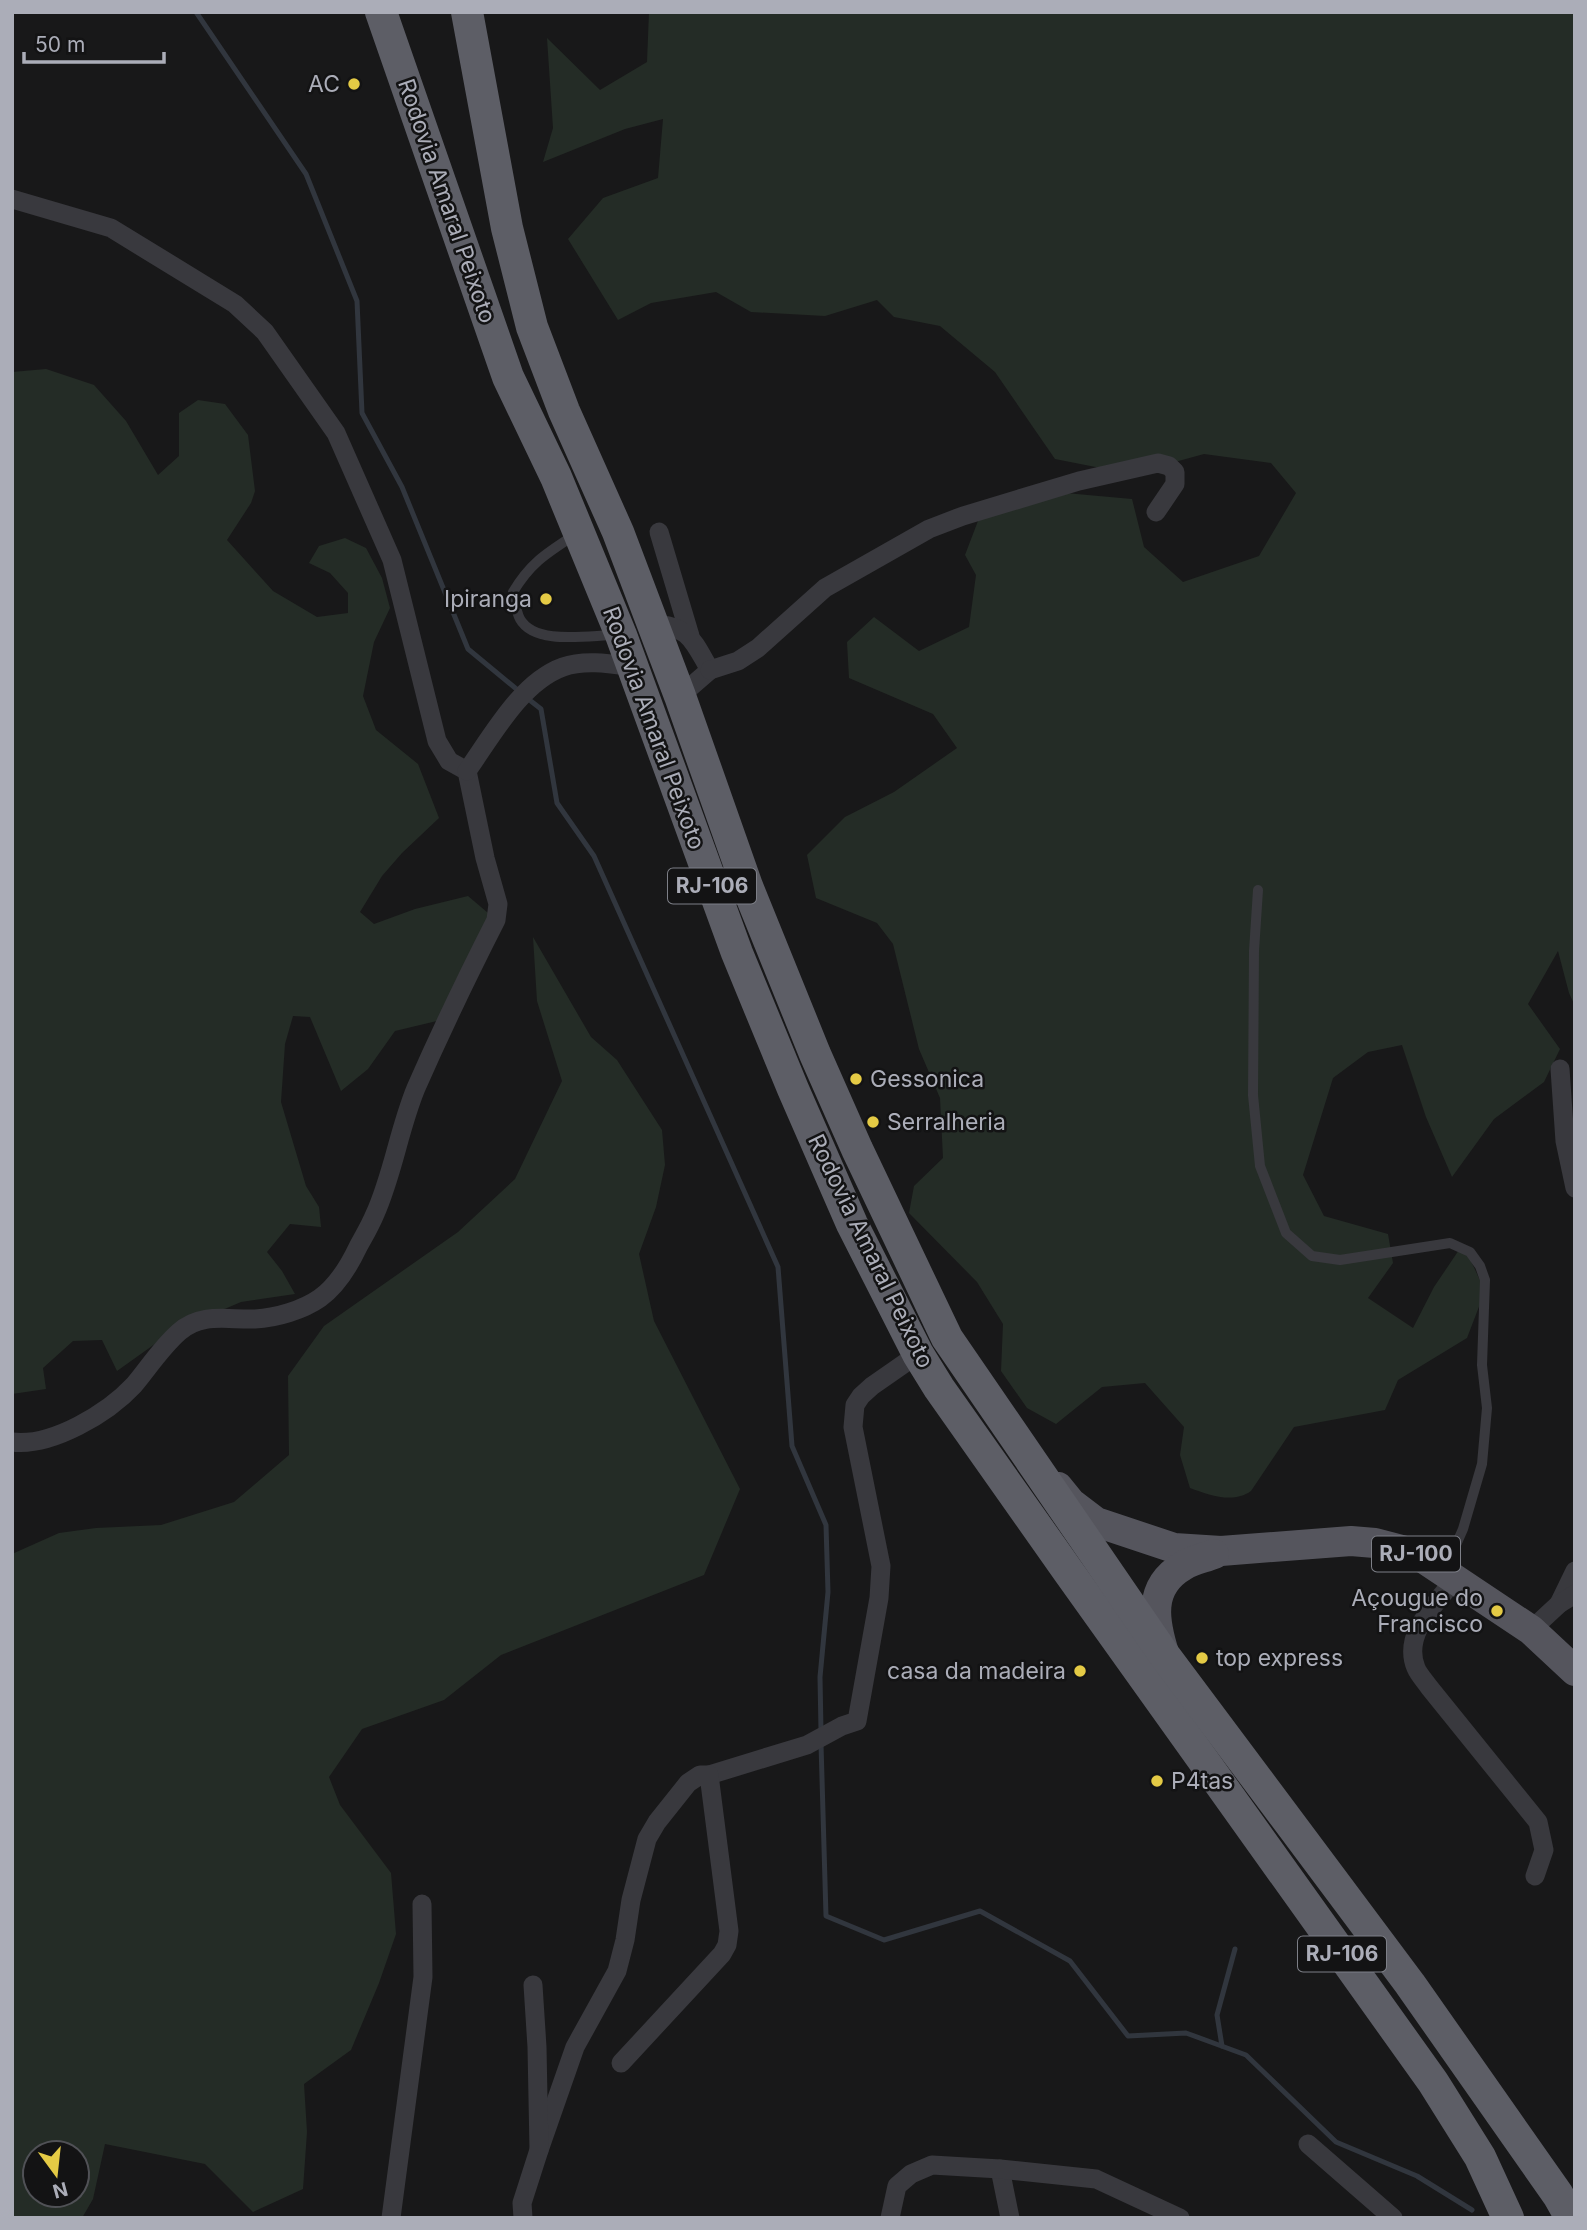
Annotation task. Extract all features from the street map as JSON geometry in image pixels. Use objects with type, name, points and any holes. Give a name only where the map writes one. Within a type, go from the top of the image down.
[{"type":"highway","name":"Rodovia Amaral Peixoto","points":[[382,12],[508,377],[556,477],[634,667],[722,913],[788,1077],[852,1224],[918,1354],[960,1419],[1433,2082],[1480,2157],[1508,2218]]},
{"type":"highway","points":[[398,12],[459,203],[460,240]]},
{"type":"highway","points":[[450,12],[480,175],[507,228]]},
{"type":"highway","name":"Rodovia Amaral Peixoto","points":[[467,12],[507,228],[532,327],[564,411],[618,533],[680,696],[747,886],[815,1054],[947,1338],[1165,1656]]},
{"type":"highway","name":"RJ-106","points":[[1165,1656],[1410,1984],[1558,2195],[1571,2218]]},
{"type":"main road","name":"RJ-100","points":[[1002,1420],[1071,1503],[1096,1522],[1174,1548],[1221,1551],[1351,1541],[1375,1543],[1417,1554],[1531,1630],[1575,1671]]},
{"type":"main road","name":"RJ-100","points":[[1165,1656],[1156,1617],[1160,1586],[1184,1565],[1221,1551]]},
{"type":"street","points":[[12,199],[111,228],[235,304],[265,332],[336,433],[392,559],[437,741],[449,761],[467,771]]},
{"type":"street","points":[[680,696],[710,670],[738,661],[758,648],[825,587],[929,529],[962,516],[1079,481],[1158,463],[1169,466],[1175,472],[1175,484],[1156,512]]},
{"type":"street","points":[[659,533],[690,636],[710,670]]},
{"type":"street","points":[[653,624],[673,625],[690,636]]},
{"type":"street","points":[[12,1442],[24,1443],[57,1434],[82,1425],[108,1408],[133,1386],[181,1330],[215,1317],[256,1319],[289,1312],[320,1298],[346,1272],[376,1213],[415,1090],[496,920],[498,904],[485,858],[467,771],[512,707],[545,676],[565,666],[599,663],[634,667]]},
{"type":"street","points":[[1560,1069],[1565,1141],[1575,1188]]},
{"type":"street","points":[[523,2218],[522,2203],[575,2047],[617,1971],[647,1839],[657,1822],[688,1783],[700,1775],[709,1775],[807,1745],[857,1721],[860,1716],[864,1677],[879,1598],[881,1566],[853,1427],[855,1405],[872,1386],[918,1354]]},
{"type":"street","points":[[1531,1630],[1567,1599],[1575,1571]]},
{"type":"street","points":[[1449,1576],[1412,1642],[1416,1668],[1538,1822],[1545,1850],[1535,1876]]},
{"type":"street","points":[[621,2063],[708,1970],[727,1945],[729,1931],[709,1775]]},
{"type":"street","points":[[391,2218],[423,1976],[422,1905]]},
{"type":"street","points":[[533,1985],[539,2150]]},
{"type":"street","points":[[1308,2144],[1393,2218]]},
{"type":"street","points":[[890,2218],[897,2186],[911,2174],[932,2165],[1096,2179],[1180,2218]]},
{"type":"street","points":[[1000,2169],[1010,2218]]},
{"type":"lane","points":[[579,532],[541,556],[524,575],[513,592],[520,619],[529,629],[548,637],[621,635]]},
{"type":"lane","points":[[1258,890],[1254,951],[1253,1095],[1259,1166],[1286,1233],[1312,1256],[1340,1260],[1450,1242],[1470,1252],[1480,1266],[1485,1280],[1482,1365],[1487,1408],[1482,1464],[1449,1576]]},
{"type":"shaded area","points":[[649,12],[1575,12],[1575,1006],[1558,951],[1528,1004],[1560,1049],[1544,1082],[1494,1119],[1452,1177],[1426,1117],[1402,1045],[1368,1052],[1333,1078],[1303,1175],[1324,1216],[1388,1234],[1393,1263],[1368,1298],[1413,1328],[1434,1287],[1463,1244],[1485,1291],[1467,1338],[1398,1380],[1385,1410],[1294,1427],[1251,1491],[1244,1495],[1221,1497],[1190,1488],[1180,1455],[1184,1427],[1145,1383],[1102,1387],[1056,1424],[1027,1408],[1001,1371],[1003,1324],[977,1282],[909,1213],[914,1186],[943,1158],[940,1098],[919,1049],[893,944],[877,923],[816,898],[807,855],[845,817],[894,792],[957,748],[933,714],[849,678],[847,642],[874,617],[919,651],[969,627],[976,575],[965,555],[986,500],[1021,489],[1132,499],[1144,547],[1183,582],[1259,556],[1296,493],[1271,463],[1204,454],[1131,474],[1055,459],[995,372],[940,326],[894,317],[877,300],[825,316],[751,312],[716,292],[651,303],[618,320],[568,239],[603,198],[658,178],[663,119],[625,129],[543,162],[553,128],[547,38],[600,90],[647,62]]},
{"type":"shaded area","points":[[46,369],[94,385],[126,421],[158,475],[179,456],[179,413],[198,400],[225,404],[248,435],[255,491],[251,503],[227,540],[273,591],[317,617],[348,613],[348,593],[330,573],[309,563],[319,546],[345,538],[366,548],[382,578],[390,608],[374,642],[363,696],[376,730],[418,764],[439,818],[382,876],[360,912],[374,924],[415,909],[468,896],[494,918],[441,1020],[395,1031],[368,1069],[341,1091],[310,1017],[293,1016],[285,1044],[281,1102],[306,1186],[319,1207],[321,1227],[290,1224],[267,1252],[295,1294],[241,1302],[173,1331],[117,1371],[102,1340],[73,1341],[43,1368],[46,1389],[12,1394],[12,372]]},
{"type":"shaded area","points":[[533,937],[591,1037],[617,1060],[662,1130],[665,1165],[656,1207],[639,1254],[654,1321],[740,1489],[704,1575],[501,1655],[444,1700],[362,1729],[329,1777],[340,1805],[391,1873],[396,1934],[351,2050],[304,2084],[307,2132],[303,2189],[253,2212],[205,2164],[105,2144],[91,2202],[91,2139],[21,2139],[21,2209],[87,2209],[82,2218],[12,2218],[12,1554],[59,1533],[161,1525],[234,1502],[289,1455],[288,1376],[324,1326],[458,1232],[515,1179],[562,1081],[537,1001]]},
{"type":"waterway","points":[[196,12],[306,174],[357,301],[362,413],[402,487],[468,649],[520,692]]},
{"type":"waterway","points":[[527,698],[541,709],[557,803],[594,856],[778,1267],[792,1446],[826,1525],[828,1592],[820,1677],[821,1731]]},
{"type":"waterway","points":[[821,1744],[826,1916],[884,1940],[980,1911],[1070,1961],[1128,2036],[1186,2033],[1246,2055],[1336,2142],[1417,2176],[1472,2210]]},
{"type":"waterway","points":[[1222,2046],[1217,2015],[1235,1949]]},
{"type":"place","name":"AC","points":[[354,84]]},
{"type":"place","name":"Ipiranga","points":[[546,599]]},
{"type":"place","name":"Gessonica","points":[[856,1079]]},
{"type":"place","name":"Serralheria","points":[[873,1122]]},
{"type":"place","name":"Açougue do Francisco","points":[[1497,1611]]},
{"type":"place","name":"top express","points":[[1202,1658]]},
{"type":"place","name":"casa da madeira","points":[[1080,1671]]},
{"type":"place","name":"P4tas","points":[[1157,1781]]}]
